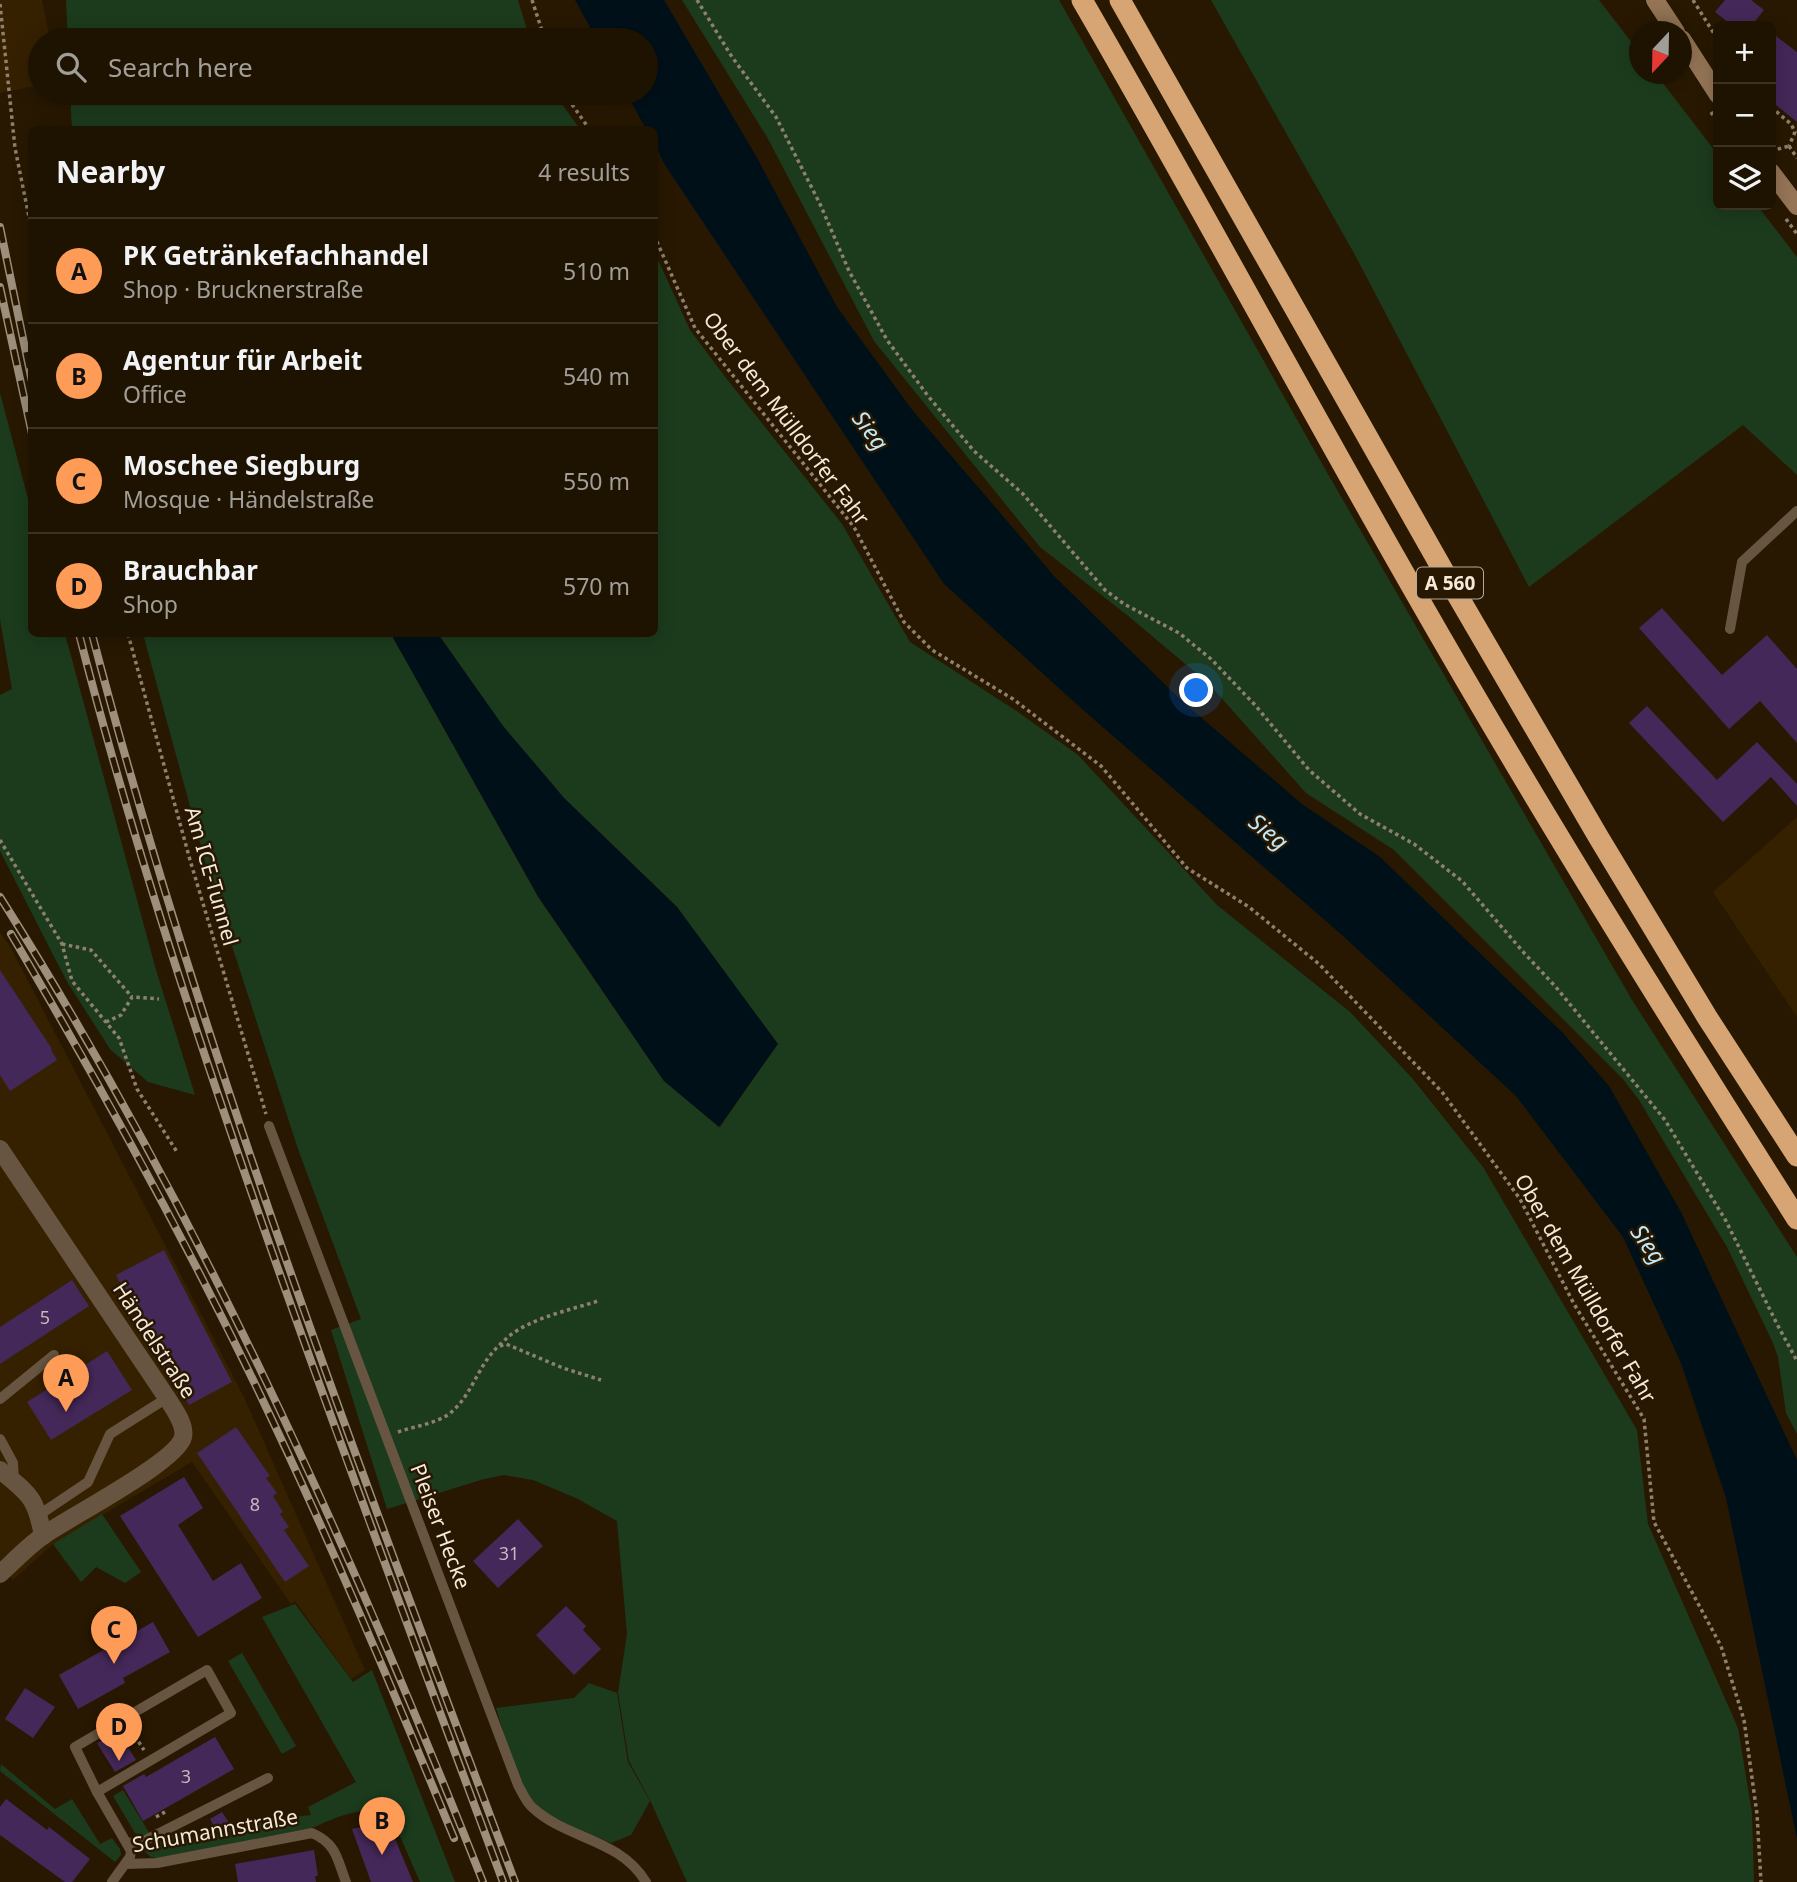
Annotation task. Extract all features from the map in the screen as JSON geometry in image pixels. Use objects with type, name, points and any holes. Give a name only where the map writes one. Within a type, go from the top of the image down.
[{"type":"highway","name":"A 560","points":[[1082,0],[1416,595],[1551,827],[1797,1219]]},
{"type":"highway","name":"A 560","points":[[1120,0],[1448,579],[1599,838],[1707,1017],[1797,1156]]},
{"type":"street","points":[[1656,0],[1669,21]]},
{"type":"street","points":[[1692,55],[1713,87]]},
{"type":"street","points":[[1776,179],[1797,206]]},
{"type":"street","name":"Händelstraße","points":[[0,1149],[167,1398],[182,1424],[184,1433],[177,1448],[158,1464],[43,1536],[0,1574]]},
{"type":"street","points":[[7,1476],[26,1490],[32,1499],[39,1515],[43,1536]]},
{"type":"lane","points":[[1730,629],[1742,562],[1797,511]]},
{"type":"lane","name":"Pleiser Hecke","points":[[270,1126],[513,1773],[524,1796],[530,1806],[548,1820],[608,1847],[629,1860],[646,1882]]},
{"type":"lane","points":[[0,1399],[54,1355]]},
{"type":"lane","points":[[39,1515],[88,1482],[110,1434],[167,1398]]},
{"type":"lane","points":[[0,1439],[13,1463],[7,1476]]},
{"type":"lane","points":[[97,1792],[230,1713],[207,1670],[75,1747],[97,1792],[131,1851],[126,1864]]},
{"type":"lane","points":[[127,1843],[142,1842],[268,1778]]},
{"type":"lane","name":"Schumannstraße","points":[[112,1882],[126,1864],[157,1863],[312,1833],[332,1846],[346,1882]]},
{"type":"path","points":[[532,0],[541,28]]},
{"type":"path","points":[[697,0],[732,57],[776,117],[820,204],[849,271],[874,317],[887,340],[928,396],[974,451],[1023,494],[1105,590],[1124,604],[1179,633],[1211,659],[1255,705],[1309,770],[1360,814],[1414,844],[1462,881],[1555,986],[1665,1119],[1726,1222],[1797,1361]]},
{"type":"path","points":[[1693,0],[1713,32]]},
{"type":"path","points":[[0,4],[15,148],[28,212]]},
{"type":"path","points":[[572,105],[587,126]]},
{"type":"path","points":[[1776,111],[1791,124],[1795,132],[1789,146]]},
{"type":"path","points":[[1776,150],[1789,146],[1797,136]]},
{"type":"path","points":[[1789,146],[1797,158]]},
{"type":"path","name":"Ober dem Mülldorfer Fahr","points":[[658,244],[695,328],[854,527],[904,622],[932,650],[1013,699],[1101,766],[1187,868],[1249,907],[1319,964],[1443,1092],[1520,1199],[1574,1304],[1644,1419],[1654,1522],[1721,1646],[1744,1720],[1757,1814],[1761,1882]]},
{"type":"path","name":"Am ICE-Tunnel","points":[[129,637],[190,860],[270,1126]]},
{"type":"path","points":[[0,840],[62,944],[72,981],[119,1038],[137,1089],[177,1152]]},
{"type":"path","points":[[62,944],[90,950],[132,997],[159,999]]},
{"type":"path","points":[[106,1022],[121,1015],[132,997]]},
{"type":"path","points":[[386,1436],[449,1414],[461,1403],[486,1361],[511,1335],[542,1319],[598,1301]]},
{"type":"path","points":[[498,1346],[506,1345],[601,1380]]},
{"type":"path","points":[[124,1718],[150,1761]]},
{"type":"path","points":[[127,1745],[136,1738]]},
{"type":"shaded area","points":[[0,0],[42,0],[48,28],[28,28],[28,87],[0,93]]},
{"type":"shaded area","points":[[1797,817],[1797,1017],[1713,892]]},
{"type":"shaded area","points":[[0,932],[11,948],[244,1397],[365,1670],[351,1679],[295,1601],[291,1604],[192,1462],[53,1544],[13,1580],[0,1567]]},
{"type":"green space","points":[[66,0],[518,0],[526,28],[67,28]]},
{"type":"green space","points":[[682,0],[1059,0],[1321,462],[1632,1000],[1797,1257],[1797,1434],[1786,1413],[1778,1357],[1773,1343],[1727,1247],[1639,1100],[1623,1079],[1394,850],[1306,793],[1208,683],[1040,547],[874,341],[767,137]]},
{"type":"green space","points":[[1211,0],[1599,0],[1629,39],[1629,84],[1664,84],[1713,148],[1713,210],[1761,210],[1797,257],[1797,475],[1743,425],[1529,587],[1355,255]]},
{"type":"green space","points":[[71,105],[563,105],[578,126],[72,126]]},
{"type":"green space","points":[[658,260],[690,330],[842,524],[910,642],[1018,712],[1078,755],[1217,905],[1350,1012],[1412,1078],[1483,1167],[1637,1430],[1648,1524],[1738,1728],[1752,1813],[1754,1882],[687,1882],[629,1761],[618,1693],[627,1634],[617,1521],[576,1498],[533,1480],[504,1475],[387,1509],[331,1330],[361,1319],[298,1149],[208,872],[144,637],[393,637],[538,897],[664,1081],[720,1127],[777,1044],[677,907],[564,798],[503,726],[440,637],[658,637]]},
{"type":"green space","points":[[0,393],[28,499],[28,637],[66,637],[156,970],[195,1095],[148,1082],[110,1049],[66,980],[0,851],[0,695],[12,689],[0,619]]},
{"type":"green space","points":[[102,1514],[141,1572],[125,1583],[96,1567],[81,1582],[53,1544]]},
{"type":"green space","points":[[295,1604],[353,1682],[372,1670],[455,1882],[420,1882],[389,1811],[381,1810],[351,1813],[315,1827],[161,1859],[151,1857],[144,1851],[152,1849],[152,1846],[183,1829],[190,1839],[214,1830],[217,1834],[250,1822],[311,1815],[308,1807],[356,1782],[262,1617]]},
{"type":"green space","points":[[242,1653],[296,1746],[282,1754],[228,1661]]},
{"type":"green space","points":[[589,1683],[617,1693],[628,1762],[650,1801],[631,1835],[611,1843],[561,1822],[535,1803],[517,1772],[496,1708],[574,1698]]},
{"type":"green space","points":[[1,1764],[55,1809],[72,1799],[100,1844],[112,1838],[121,1855],[115,1862],[0,1771]]},
{"type":"green space","points":[[123,1790],[150,1834],[142,1836],[135,1833],[113,1796]]},
{"type":"water","name":"Sieg","points":[[575,0],[664,0],[756,156],[837,307],[913,411],[1054,576],[1183,702],[1302,804],[1380,857],[1563,1033],[1609,1086],[1681,1212],[1797,1460],[1797,1839],[1726,1498],[1681,1363],[1623,1237],[1516,1096],[1342,935],[1082,709],[944,584],[665,165],[658,151],[658,126],[644,126],[633,105],[658,105],[658,28],[590,28]]},
{"type":"water","points":[[393,637],[440,637],[503,726],[564,798],[677,907],[778,1044],[719,1127],[664,1081],[538,896]]},
{"type":"building","points":[[1725,0],[1751,0],[1764,10],[1755,21],[1727,21],[1715,12]]},
{"type":"building","points":[[1776,36],[1797,52],[1797,122],[1776,105]]},
{"type":"building","points":[[1662,608],[1722,675],[1767,635],[1797,669],[1797,743],[1760,701],[1729,729],[1639,628]]},
{"type":"building","points":[[1647,706],[1717,780],[1757,742],[1797,784],[1797,806],[1771,777],[1723,822],[1629,723]]},
{"type":"building","points":[[0,970],[57,1060],[10,1091],[0,1075]]},
{"type":"building","points":[[164,1250],[232,1382],[189,1405],[169,1367],[165,1370],[116,1275]]},
{"type":"building","points":[[72,1280],[89,1306],[0,1364],[0,1327]]},
{"type":"building","points":[[107,1351],[132,1390],[51,1440],[27,1402]]},
{"type":"building","points":[[236,1427],[270,1476],[266,1478],[277,1493],[273,1496],[289,1527],[284,1530],[309,1566],[285,1582],[197,1453]]},
{"type":"building","points":[[184,1477],[203,1508],[178,1525],[213,1581],[241,1563],[262,1598],[198,1637],[120,1516]]},
{"type":"building","points":[[518,1519],[543,1546],[498,1588],[473,1561]]},
{"type":"building","points":[[566,1606],[586,1626],[583,1630],[601,1649],[574,1675],[536,1635]]},
{"type":"building","points":[[153,1622],[170,1652],[123,1678],[125,1683],[78,1709],[59,1675]]},
{"type":"building","points":[[25,1688],[55,1707],[33,1738],[5,1719]]},
{"type":"building","points":[[118,1731],[136,1760],[115,1772],[97,1743]]},
{"type":"building","points":[[215,1737],[234,1769],[143,1821],[123,1786],[144,1774],[146,1777]]},
{"type":"building","points":[[6,1799],[47,1830],[49,1827],[90,1859],[72,1882],[65,1882],[0,1835],[0,1807]]},
{"type":"building","points":[[222,1812],[230,1824],[217,1832],[210,1819]]},
{"type":"building","points":[[388,1822],[413,1882],[371,1882],[352,1829]]},
{"type":"building","points":[[314,1850],[318,1876],[315,1876],[316,1882],[238,1882],[235,1864]]},
{"type":"railway","points":[[0,227],[28,363]]},
{"type":"railway","points":[[0,287],[28,416]]},
{"type":"railway","points":[[80,637],[123,794],[223,1110],[332,1420],[503,1882]]},
{"type":"railway","points":[[93,637],[183,950],[234,1107],[343,1419],[515,1882]]},
{"type":"railway","points":[[0,897],[139,1133],[264,1378],[378,1628],[483,1882]]},
{"type":"railway","points":[[11,934],[138,1156],[255,1384],[358,1610],[454,1838]]},
{"type":"place","name":"PK Getränkefachhandel","points":[[66,1412]]},
{"type":"place","name":"Moschee Siegburg","points":[[114,1664]]},
{"type":"place","name":"Brauchbar","points":[[119,1761]]},
{"type":"place","name":"Agentur für Arbeit","points":[[382,1855]]}]
